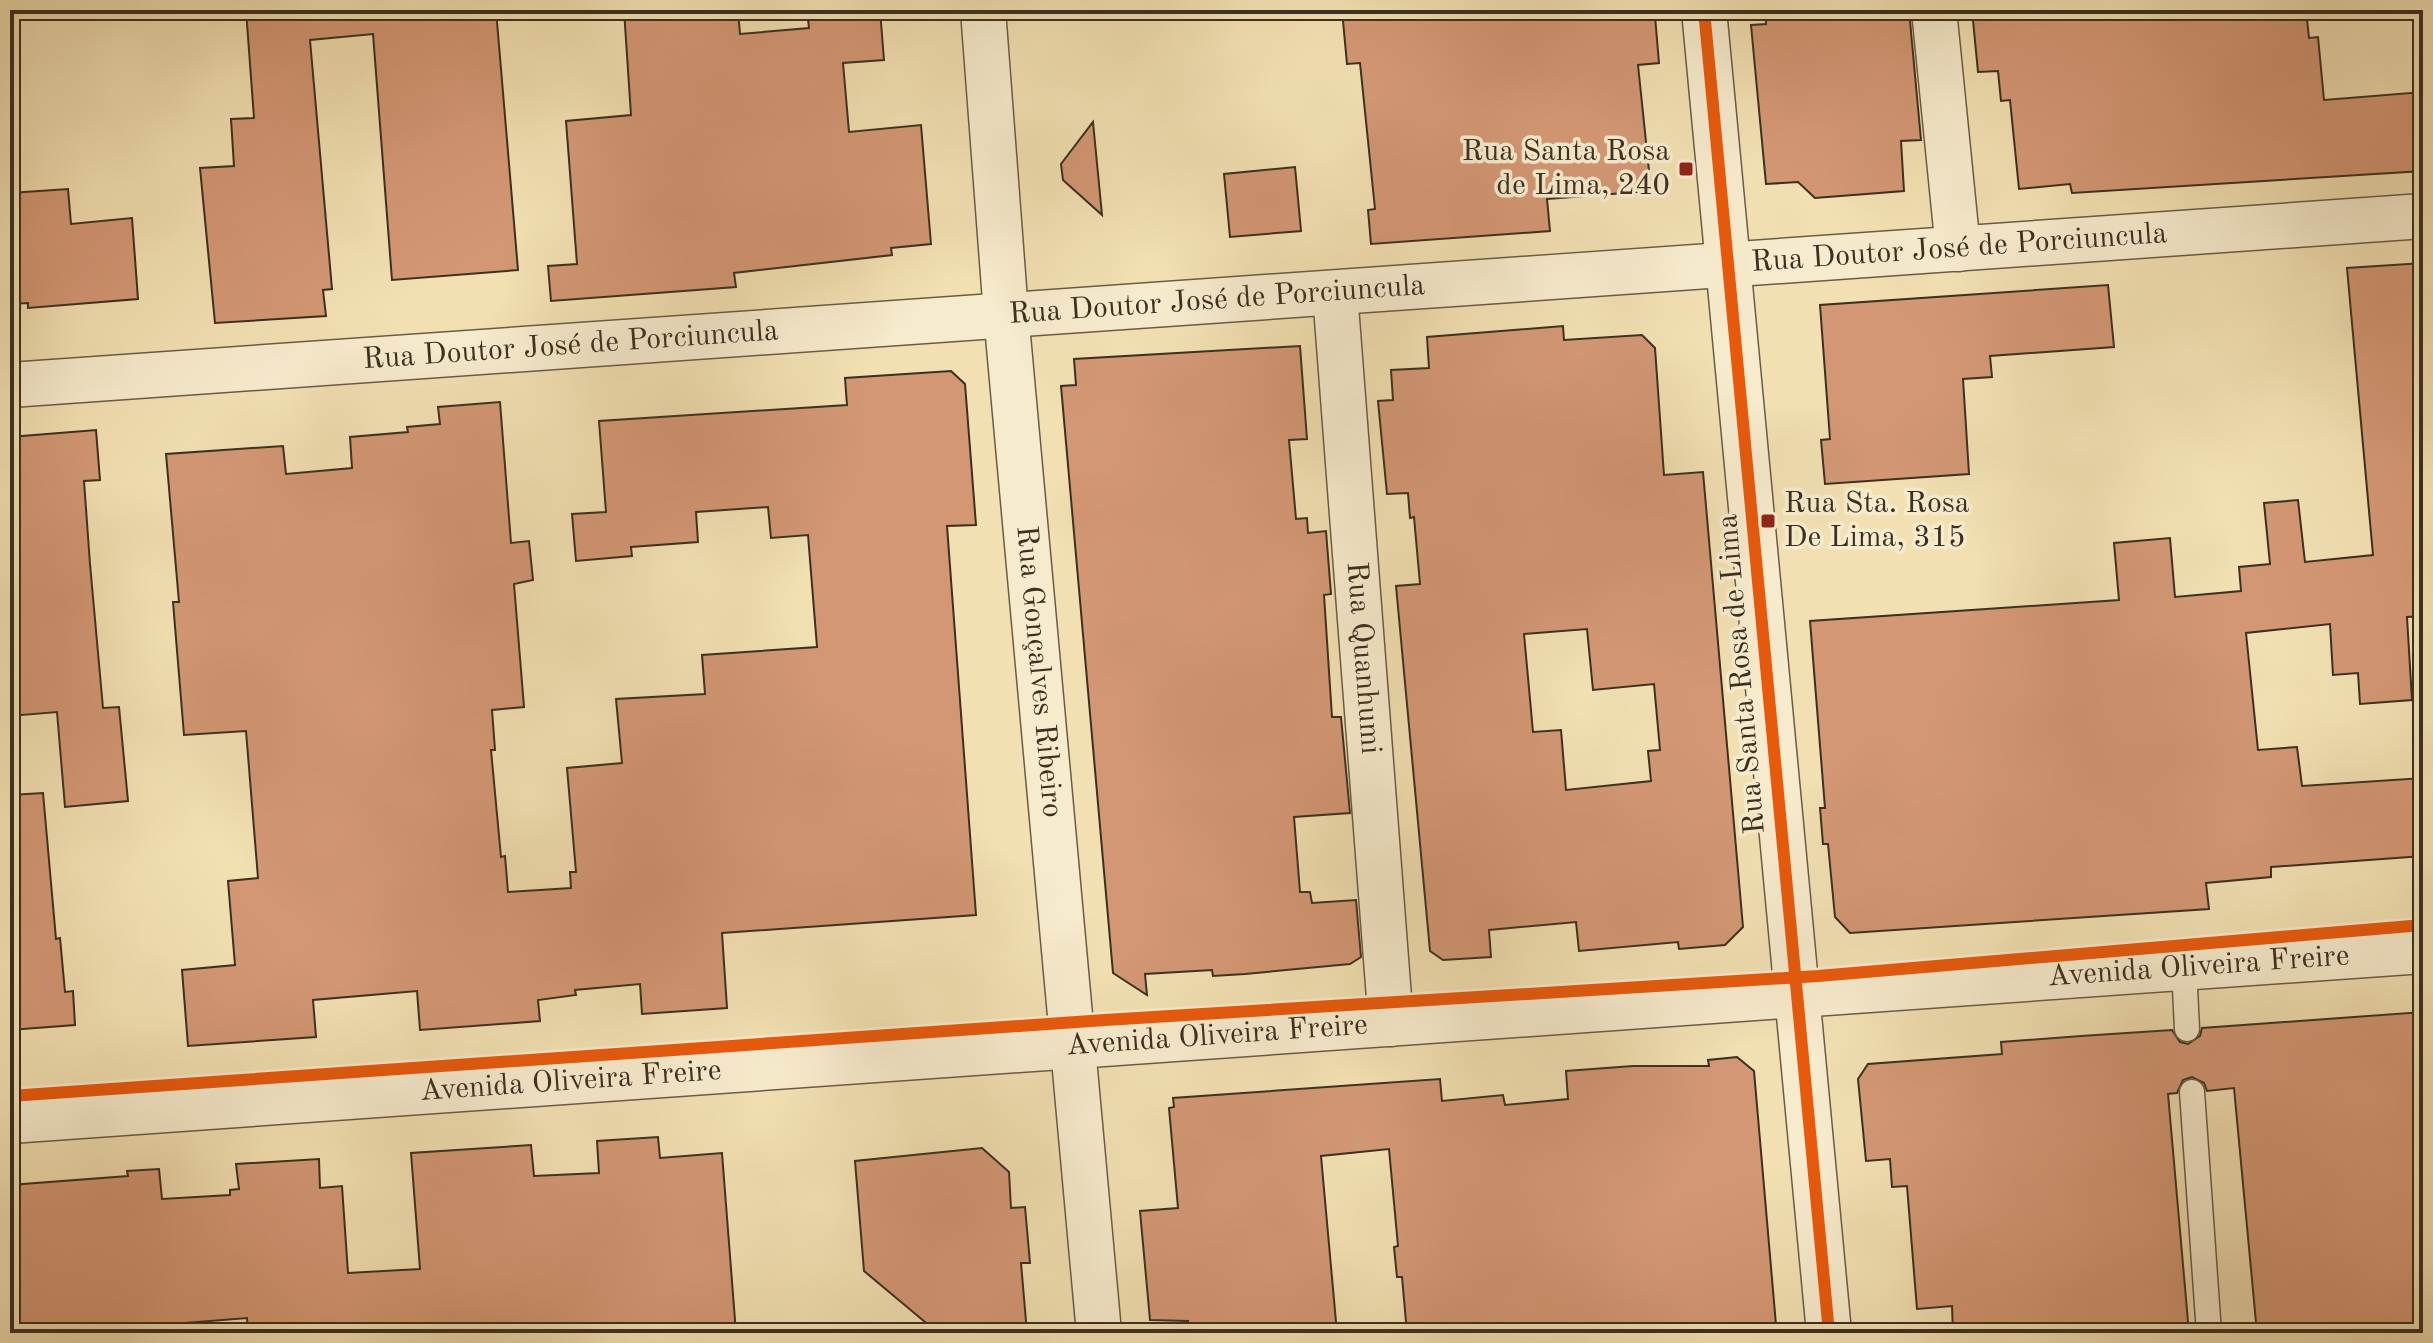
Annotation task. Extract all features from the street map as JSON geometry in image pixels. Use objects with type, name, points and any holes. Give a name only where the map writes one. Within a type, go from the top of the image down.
[{"type":"street","name":"Rua Gonçalves Ribeiro","points":[[983,10],[1006,314],[1099,1333]]},
{"type":"street","name":"Rua Santa Rosa de Lima","points":[[1704,10],[1731,266],[1829,1333]]},
{"type":"street","points":[[1934,10],[1958,249]]},
{"type":"street","name":"Rua Doutor José de Porciuncula","points":[[10,385],[2423,216]]},
{"type":"street","name":"Rua Quanhumi","points":[[1335,293],[1391,1024]]},
{"type":"street","name":"Avenida Oliveira Freire","points":[[10,1121],[2423,951]]},
{"type":"lane","points":[[2184,968],[2187,1029]]},
{"type":"lane","points":[[2192,1092],[2209,1333]]},
{"type":"building","points":[[246,10],[496,10],[518,270],[392,280],[373,34],[310,40],[332,289],[323,290],[326,316],[215,323],[200,168],[234,166],[231,119],[254,118]]},
{"type":"building","points":[[624,10],[738,10],[740,34],[809,28],[807,10],[880,10],[884,60],[843,63],[849,132],[921,125],[931,244],[891,248],[892,255],[734,273],[736,287],[551,301],[548,266],[577,264],[566,121],[631,115]]},
{"type":"building","points":[[1342,10],[1631,10],[1631,18],[1655,16],[1659,63],[1638,65],[1650,180],[1637,192],[1547,199],[1550,231],[1371,244],[1368,210],[1375,209],[1360,63],[1347,64]]},
{"type":"building","points":[[1765,10],[1909,10],[1921,140],[1901,141],[1904,191],[1815,198],[1798,182],[1766,184],[1751,25],[1766,24]]},
{"type":"building","points":[[1972,10],[2306,10],[2309,38],[2318,37],[2324,100],[2423,92],[2423,171],[2072,193],[2070,184],[2019,189],[2010,100],[2001,101],[1998,71],[1978,72]]},
{"type":"building","points":[[1093,122],[1102,215],[1063,180],[1061,164]]},
{"type":"building","points":[[1295,167],[1301,231],[1230,237],[1224,174]]},
{"type":"building","points":[[68,189],[71,224],[132,218],[138,299],[28,308],[28,303],[10,304],[10,193]]},
{"type":"building","points":[[2423,263],[2423,616],[2407,617],[2412,700],[2360,704],[2358,673],[2333,675],[2330,624],[2246,633],[2258,750],[2297,747],[2302,786],[2423,778],[2423,856],[2271,867],[2271,877],[2206,883],[2209,909],[1850,933],[1835,917],[1828,844],[1823,844],[1820,808],[1825,808],[1810,621],[2119,600],[2114,543],[2170,538],[2175,597],[2241,591],[2239,567],[2270,564],[2264,503],[2298,500],[2305,562],[2373,555],[2347,268]]},
{"type":"building","points":[[2108,285],[2114,347],[1990,356],[1992,377],[1963,379],[1969,474],[1825,484],[1821,440],[1830,439],[1820,305]]},
{"type":"building","points":[[1563,326],[1564,340],[1642,335],[1655,348],[1664,475],[1703,472],[1743,927],[1725,945],[1679,949],[1678,942],[1579,951],[1576,922],[1489,930],[1491,957],[1443,960],[1430,951],[1396,586],[1420,584],[1414,517],[1410,518],[1408,493],[1387,494],[1378,401],[1393,400],[1391,370],[1429,368],[1427,337]],"holes":[[[1587,629],[1593,690],[1654,684],[1660,750],[1648,751],[1651,781],[1566,790],[1561,730],[1533,732],[1524,634]]]},
{"type":"building","points":[[1300,346],[1307,439],[1289,440],[1296,519],[1307,518],[1308,533],[1326,531],[1331,594],[1324,595],[1332,717],[1341,717],[1350,813],[1294,817],[1300,892],[1310,892],[1312,903],[1356,900],[1361,957],[1350,964],[1245,974],[1213,976],[1212,970],[1145,974],[1147,995],[1113,973],[1061,386],[1076,385],[1074,359]]},
{"type":"building","points":[[951,371],[965,384],[976,525],[947,526],[976,915],[722,933],[727,1008],[642,1014],[640,984],[575,990],[576,995],[538,1000],[540,1021],[420,1030],[417,991],[313,1000],[316,1037],[188,1046],[182,970],[235,965],[228,881],[258,878],[246,731],[184,735],[173,602],[179,602],[166,454],[283,446],[286,474],[352,468],[350,437],[408,432],[407,427],[440,424],[438,407],[500,402],[511,543],[529,541],[533,580],[514,584],[524,707],[492,710],[495,750],[491,750],[501,857],[505,856],[508,892],[571,888],[570,872],[576,872],[567,768],[622,763],[616,699],[705,694],[702,655],[817,647],[808,535],[771,538],[768,507],[696,512],[698,542],[631,547],[632,556],[576,561],[572,514],[606,512],[599,421],[847,405],[845,378]]},
{"type":"building","points":[[96,430],[100,480],[84,481],[90,564],[103,708],[119,707],[128,801],[65,807],[57,712],[10,716],[10,437]]},
{"type":"building","points":[[43,793],[56,939],[60,938],[65,992],[73,991],[75,1025],[10,1030],[10,996],[16,995],[10,945],[10,795]]},
{"type":"building","points":[[2423,1012],[2423,1333],[2257,1333],[2234,1088],[2207,1091],[2204,1083],[2192,1077],[2183,1080],[2177,1093],[2168,1094],[2189,1333],[1953,1333],[1952,1306],[1917,1309],[1907,1186],[1892,1187],[1890,1159],[1866,1161],[1858,1079],[1868,1064],[2002,1054],[2001,1042],[2172,1030],[2180,1042],[2188,1044],[2200,1036],[2202,1028]]},
{"type":"building","points":[[1737,1057],[1754,1071],[1776,1325],[1671,1333],[1407,1333],[1402,1277],[1397,1277],[1394,1247],[1398,1246],[1389,1149],[1321,1156],[1337,1333],[1189,1333],[1188,1321],[1150,1320],[1140,1211],[1178,1208],[1169,1108],[1174,1107],[1173,1098],[1440,1079],[1442,1101],[1503,1095],[1505,1105],[1568,1099],[1566,1071],[1633,1066],[1709,1066],[1708,1060]]},
{"type":"building","points":[[658,1137],[660,1158],[722,1153],[736,1333],[248,1333],[247,1318],[173,1324],[174,1333],[10,1333],[10,1185],[128,1176],[127,1171],[159,1169],[162,1199],[230,1195],[230,1190],[239,1189],[236,1164],[319,1159],[320,1188],[342,1186],[348,1273],[420,1269],[411,1153],[531,1145],[534,1176],[599,1173],[597,1141]]},
{"type":"building","points":[[982,1148],[1009,1172],[1011,1208],[1025,1207],[1030,1263],[1021,1263],[1027,1333],[926,1333],[925,1322],[864,1271],[855,1161]]},
{"type":"cycle path","points":[[1704,10],[1829,1333]]},
{"type":"cycle path","points":[[10,1096],[1105,1020],[1818,976],[2423,925]]},
{"type":"place","name":"Rua Santa Rosa de Lima, 240","points":[[1686,169]]},
{"type":"place","name":"Rua Sta. Rosa De Lima, 315","points":[[1768,521]]}]
